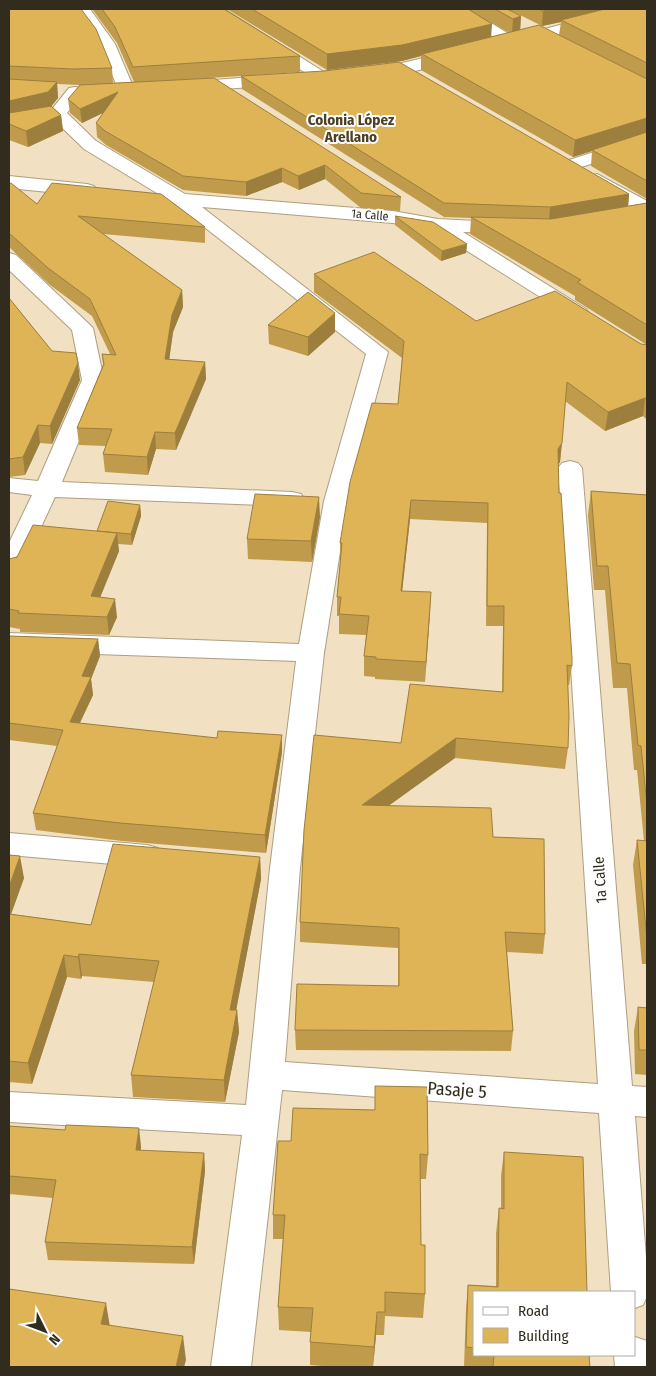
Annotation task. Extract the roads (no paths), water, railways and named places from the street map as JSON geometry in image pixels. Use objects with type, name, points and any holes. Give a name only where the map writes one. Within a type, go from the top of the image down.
[{"type":"street","points":[[82,9],[107,44],[127,91]]},
{"type":"street","points":[[214,9],[324,77]]},
{"type":"street","points":[[446,9],[470,18],[511,42]]},
{"type":"street","points":[[572,9],[596,20]]},
{"type":"street","points":[[493,46],[638,9]]},
{"type":"street","points":[[516,22],[559,44]]},
{"type":"street","points":[[173,88],[348,75],[402,68],[474,51]]},
{"type":"street","points":[[402,68],[427,83]]},
{"type":"street","points":[[219,85],[241,100]]},
{"type":"street","points":[[110,91],[145,90]]},
{"type":"street","points":[[63,101],[90,145],[182,200],[377,352],[336,501],[310,653],[285,868],[267,1075],[231,1367]]},
{"type":"street","points":[[572,165],[647,140]]},
{"type":"street","points":[[555,155],[647,211]]},
{"type":"street","points":[[9,182],[105,192]]},
{"type":"street","name":"1a Calle","points":[[143,196],[393,217],[438,224],[521,228]]},
{"type":"street","points":[[396,198],[597,324]]},
{"type":"street","points":[[618,217],[647,211]]},
{"type":"street","points":[[9,259],[82,328],[93,380],[47,489],[9,568]]},
{"type":"street","name":"1a Calle","points":[[570,468],[632,1102],[630,1291]]},
{"type":"street","points":[[9,485],[47,489],[336,501]]},
{"type":"street","points":[[9,642],[310,653]]},
{"type":"street","points":[[9,844],[176,858]]},
{"type":"street","points":[[255,866],[285,868]]},
{"type":"street","name":"Pasaje 5","points":[[267,1075],[632,1102]]},
{"type":"street","points":[[9,1107],[261,1121]]},
{"type":"district","name":"Colonia López Arellano","points":[[351,128]]}]
